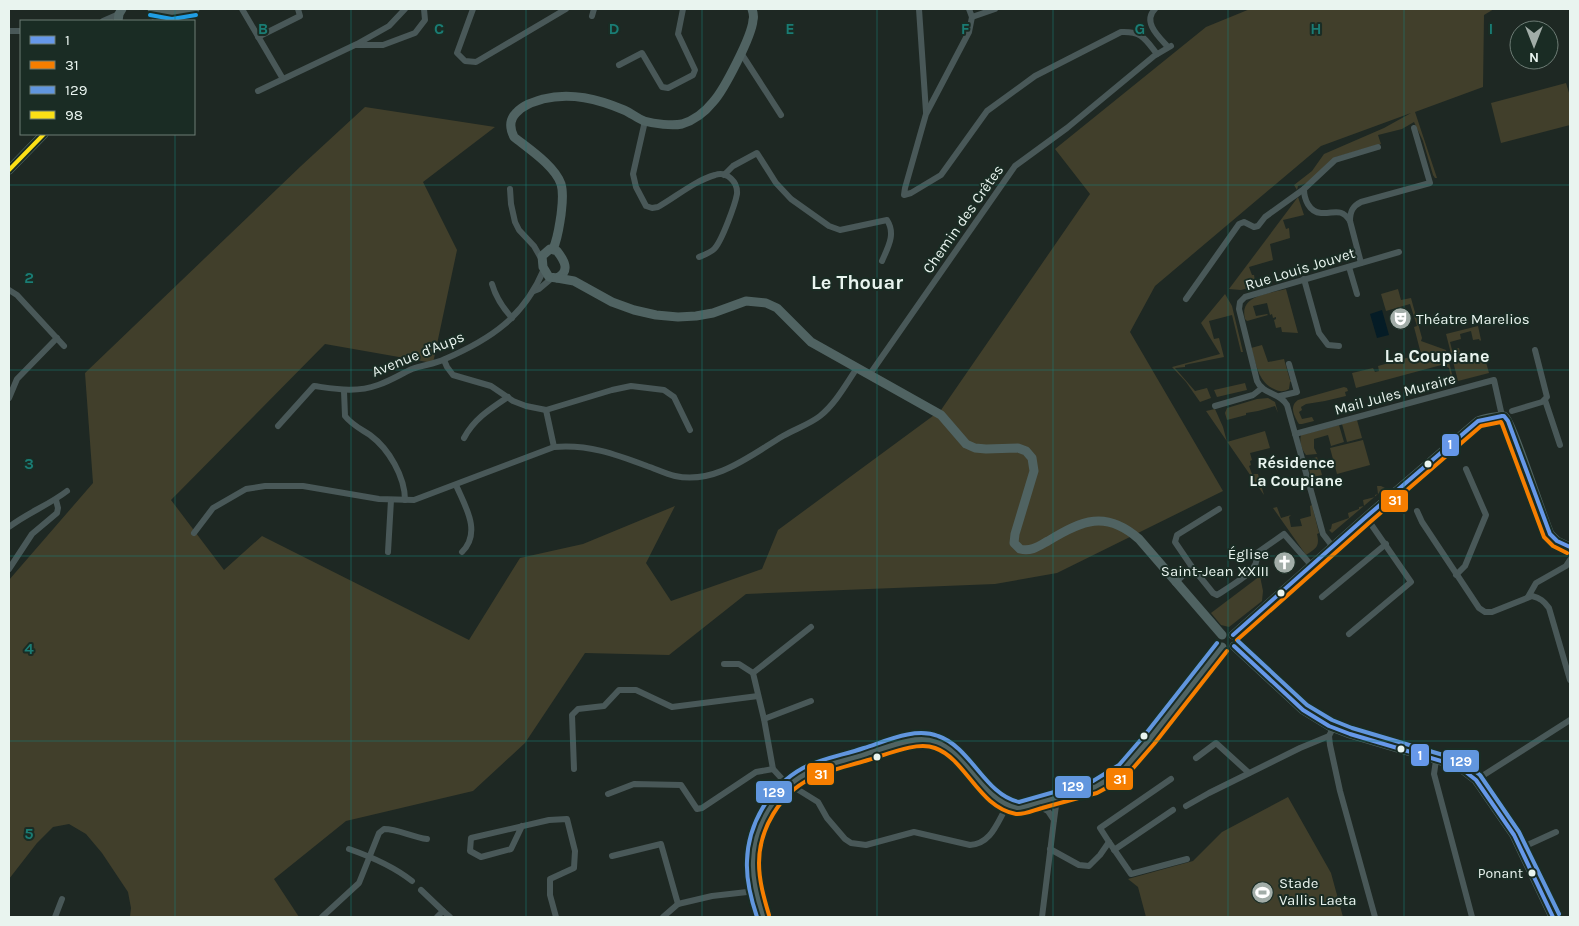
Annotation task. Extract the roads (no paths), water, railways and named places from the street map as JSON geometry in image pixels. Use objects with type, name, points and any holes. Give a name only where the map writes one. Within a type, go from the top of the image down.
[{"type":"main road","points":[[152,9],[172,13]]},
{"type":"main road","points":[[157,20],[164,15],[195,9]]},
{"type":"main road","points":[[574,281],[554,252],[559,230],[562,200],[558,177],[514,137],[511,132],[511,119],[518,111],[530,103],[568,95],[587,98],[624,110],[645,121],[682,124],[696,118],[714,101],[741,54],[751,30],[753,20],[752,9]]},
{"type":"main road","points":[[9,170],[43,135]]},
{"type":"main road","points":[[9,162],[32,145]]},
{"type":"main road","points":[[554,252],[542,256],[546,274],[554,278],[574,281],[612,302],[634,310],[678,317],[696,316],[746,301],[766,303],[777,308],[811,342],[941,415],[966,444],[975,448],[1018,448],[1026,451],[1032,458],[1034,471],[1015,534],[1014,543],[1020,549],[1033,549],[1076,524],[1095,521],[1114,523],[1139,539],[1175,583],[1222,635]]},
{"type":"main road","points":[[554,278],[564,273],[566,269]]},
{"type":"main road","points":[[1233,635],[1366,517],[1478,421],[1485,418],[1505,419],[1550,534],[1556,541],[1570,547]]},
{"type":"main road","points":[[1229,632],[1233,635],[1236,642],[1229,649],[1222,647],[1220,640],[1222,635],[1229,632]]},
{"type":"main road","points":[[1234,646],[1303,710],[1331,732],[1458,766],[1468,773],[1476,780],[1521,848],[1552,917]]},
{"type":"main road","points":[[763,917],[753,876],[753,860],[757,837],[768,810],[776,799],[791,784],[808,773],[897,745],[926,740],[935,741],[947,747],[1011,808],[1035,804],[1095,787],[1123,770],[1222,647]]},
{"type":"street","points":[[242,9],[283,79]]},
{"type":"street","points":[[258,37],[300,16],[298,9]]},
{"type":"street","points":[[258,91],[355,45],[389,26],[405,9]]},
{"type":"street","points":[[355,45],[383,45],[415,33],[425,20],[424,9]]},
{"type":"street","points":[[473,9],[457,53],[465,61],[476,62],[566,9]]},
{"type":"street","points":[[592,16],[594,9]]},
{"type":"street","points":[[619,66],[642,53],[662,87],[668,88],[693,75],[695,70],[678,34],[682,9]]},
{"type":"street","points":[[919,9],[926,114]]},
{"type":"street","points":[[969,9],[972,17],[968,32],[926,114],[904,195],[911,193],[941,175],[987,111],[1035,76],[1121,32],[1132,31],[1142,35],[1157,54]]},
{"type":"street","points":[[972,17],[995,9]]},
{"type":"street","name":"Chemin des Crêtes","points":[[870,374],[1015,166],[1067,128],[1157,54],[1170,47],[1158,37],[1150,23],[1150,16],[1155,9]]},
{"type":"street","points":[[106,20],[120,15]]},
{"type":"street","points":[[741,54],[781,114]]},
{"type":"street","points":[[645,121],[633,174],[636,187],[646,206],[658,207],[716,174],[729,177],[736,184],[737,194],[724,234],[714,249],[699,257]]},
{"type":"street","points":[[1361,263],[1350,221],[1350,214],[1355,205],[1430,183],[1414,128]]},
{"type":"street","points":[[1186,299],[1239,224],[1244,222],[1254,227],[1258,226],[1265,217],[1304,189],[1335,160],[1378,147]]},
{"type":"street","points":[[724,175],[732,166],[757,153],[776,183],[791,199],[829,226],[840,230],[887,220],[892,227],[892,233],[882,261]]},
{"type":"street","points":[[1304,189],[1306,202],[1313,210],[1323,213],[1341,212],[1350,221]]},
{"type":"street","points":[[510,190],[515,222],[519,230],[534,246],[543,265]]},
{"type":"street","points":[[534,246],[554,252]]},
{"type":"street","name":"Rue Louis Jouvet","points":[[1262,388],[1257,381],[1239,309],[1240,302],[1245,297],[1400,252]]},
{"type":"street","name":"Avenue d'Aups","points":[[278,426],[314,386],[344,391],[377,386],[412,370],[444,360],[494,333],[518,312],[534,290],[543,265]]},
{"type":"street","points":[[1349,267],[1357,294]]},
{"type":"street","name":"Avenue d'Aups","points":[[534,290],[554,278]]},
{"type":"street","points":[[1304,279],[1319,333],[1328,345],[1339,346]]},
{"type":"street","points":[[492,284],[495,296],[512,318]]},
{"type":"street","points":[[9,290],[17,295],[64,346]]},
{"type":"street","points":[[9,398],[17,379],[57,338]]},
{"type":"street","points":[[1535,350],[1547,393],[1545,400],[1560,445]]},
{"type":"street","points":[[444,360],[453,375],[491,386],[513,401],[526,406],[546,410],[631,386],[664,390],[674,397],[690,430]]},
{"type":"street","points":[[1280,396],[1297,392],[1289,364]]},
{"type":"street","points":[[194,533],[213,508],[246,489],[265,486],[303,486],[379,499],[414,500],[554,447],[594,448],[676,476],[702,477],[718,473],[748,458],[820,416],[841,392],[857,368]]},
{"type":"street","name":"Mail Jules Muraire","points":[[1295,434],[1494,380],[1505,419]]},
{"type":"street","points":[[1215,406],[1254,395],[1262,388],[1284,399],[1323,534],[1333,547]]},
{"type":"street","points":[[344,391],[345,416],[352,424],[372,436],[390,457],[403,482],[405,500]]},
{"type":"street","points":[[464,438],[468,430],[482,414],[508,397]]},
{"type":"street","points":[[1505,419],[1545,400]]},
{"type":"street","points":[[546,410],[554,447]]},
{"type":"street","points":[[1456,574],[1464,566],[1486,515],[1466,468]]},
{"type":"street","points":[[456,485],[472,527],[470,544],[462,552]]},
{"type":"street","points":[[9,527],[16,521],[56,500],[67,491]]},
{"type":"street","points":[[9,569],[32,534],[57,513],[56,500]]},
{"type":"street","points":[[388,552],[392,500]]},
{"type":"street","points":[[1219,509],[1177,535],[1174,542],[1213,593],[1217,595],[1254,568],[1257,553],[1284,534],[1312,565]]},
{"type":"street","points":[[1417,511],[1422,522],[1479,608],[1485,612],[1499,611],[1528,597],[1539,598],[1545,602],[1549,608],[1570,680]]},
{"type":"street","points":[[1349,634],[1411,582],[1366,517]]},
{"type":"street","points":[[1322,597],[1386,544]]},
{"type":"street","points":[[1528,597],[1536,583],[1566,566],[1570,560]]},
{"type":"street","points":[[1175,583],[1192,567]]},
{"type":"street","points":[[753,673],[810,627]]},
{"type":"street","points":[[724,664],[739,664],[753,673],[773,769],[784,782],[791,784],[818,802],[827,818],[851,843],[866,845],[914,832],[976,845],[984,842],[990,836],[1007,806]]},
{"type":"street","points":[[574,769],[572,715],[578,709],[604,706],[619,690],[636,690],[672,707],[758,696]]},
{"type":"street","points":[[764,720],[811,701]]},
{"type":"street","points":[[1476,780],[1570,720]]},
{"type":"street","points":[[1186,806],[1331,732],[1340,790],[1375,917]]},
{"type":"street","points":[[1196,758],[1216,743],[1249,773]]},
{"type":"street","points":[[1436,760],[1434,774],[1472,917]]},
{"type":"street","points":[[608,794],[634,784],[681,785],[697,809],[702,808],[756,772],[773,769]]},
{"type":"street","points":[[1171,780],[1100,828],[1131,874],[1187,859]]},
{"type":"street","points":[[1042,917],[1057,798]]},
{"type":"street","points":[[1035,804],[1048,811],[1054,820]]},
{"type":"street","points":[[1114,850],[1173,810]]},
{"type":"street","points":[[522,826],[511,849],[482,858],[470,851],[471,838],[522,826],[549,820],[567,819],[575,851],[574,868],[550,879],[550,895],[556,917]]},
{"type":"street","points":[[322,917],[359,883],[379,833],[384,828],[427,839]]},
{"type":"street","points":[[1521,848],[1556,832]]},
{"type":"street","points":[[1050,849],[1079,865],[1089,866],[1100,856],[1108,842]]},
{"type":"street","points":[[612,856],[661,844],[678,904]]},
{"type":"street","points":[[349,849],[400,872],[412,881]]},
{"type":"street","points":[[421,890],[450,917]]},
{"type":"street","points":[[663,917],[678,904],[712,896],[756,891]]},
{"type":"street","points":[[55,917],[62,899]]},
{"type":"street","points":[[437,917],[443,911]]},
{"type":"water","points":[[1382,310],[1389,335],[1377,338],[1370,314]]},
{"type":"place","name":"Théatre Marelios","points":[[1400,319]]},
{"type":"place","name":"Église Saint-Jean XXIII","points":[[1285,563]]},
{"type":"place","name":"Ponant","points":[[1532,873]]},
{"type":"place","name":"Stade Vallis Laeta","points":[[1263,892]]},
{"type":"district","name":"Le Thouar","points":[[857,282]]},
{"type":"district","name":"La Coupiane","points":[[1437,356]]},
{"type":"district","name":"Résidence La Coupiane","points":[[1296,471]]}]
